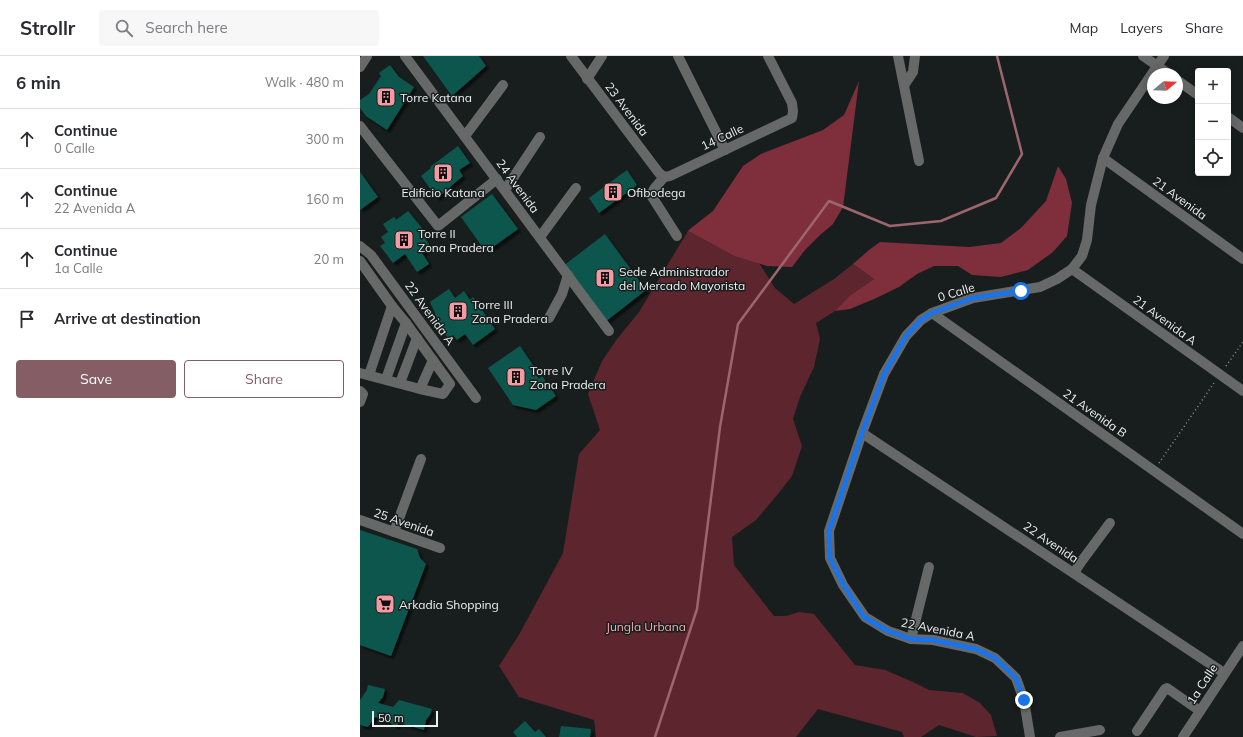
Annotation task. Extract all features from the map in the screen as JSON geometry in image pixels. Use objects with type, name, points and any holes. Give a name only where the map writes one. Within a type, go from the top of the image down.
[{"type":"street","points":[[360,67],[367,56]]},
{"type":"street","name":"24 Avenida","points":[[405,56],[609,331]]},
{"type":"street","name":"23 Avenida","points":[[571,56],[659,173],[664,177]]},
{"type":"street","points":[[587,79],[602,56]]},
{"type":"street","points":[[678,56],[725,150]]},
{"type":"street","name":"14 Calle","points":[[664,177],[670,176],[792,118],[792,102],[768,56]]},
{"type":"street","points":[[898,56],[919,161]]},
{"type":"street","points":[[904,84],[913,72],[915,56]]},
{"type":"street","points":[[1143,56],[1162,68]]},
{"type":"street","name":"0 Calle","points":[[843,584],[830,558],[829,531],[862,433],[884,374],[895,354],[906,336],[921,320],[932,313],[973,298],[1040,287],[1057,279],[1072,269],[1082,256],[1087,240],[1091,205],[1103,158],[1118,124],[1164,56]]},
{"type":"street","points":[[1183,84],[1195,93]]},
{"type":"street","points":[[465,136],[503,85]]},
{"type":"street","points":[[1231,119],[1243,128]]},
{"type":"street","points":[[360,126],[438,226],[497,179]]},
{"type":"street","points":[[505,190],[540,137]]},
{"type":"street","name":"21 Avenida","points":[[1103,158],[1243,259]]},
{"type":"street","points":[[664,177],[651,195],[677,236]]},
{"type":"street","points":[[540,237],[576,188]]},
{"type":"street","name":"22 Avenida A","points":[[360,246],[371,255],[476,398]]},
{"type":"street","points":[[360,261],[450,384],[445,393],[443,394],[420,389],[364,374],[392,306]]},
{"type":"street","name":"21 Avenida A","points":[[1072,269],[1243,391]]},
{"type":"street","points":[[549,318],[562,294],[568,275]]},
{"type":"street","name":"21 Avenida B","points":[[932,313],[1243,534]]},
{"type":"street","points":[[386,379],[406,324]]},
{"type":"street","points":[[400,383],[417,338]]},
{"type":"street","points":[[420,389],[432,360]]},
{"type":"street","points":[[360,391],[363,394],[360,402]]},
{"type":"street","name":"22 Avenida","points":[[862,433],[1224,673]]},
{"type":"street","points":[[394,532],[422,459]]},
{"type":"street","name":"25 Avenida","points":[[360,520],[440,548]]},
{"type":"street","points":[[1074,573],[1110,523]]},
{"type":"street","points":[[911,639],[929,568]]},
{"type":"street","name":"22 Avenida A","points":[[843,584],[864,617],[888,631],[911,639],[933,640],[976,649],[995,658],[1016,678],[1024,700],[1030,737]]},
{"type":"street","name":"1a Calle","points":[[1183,737],[1243,646]]},
{"type":"street","points":[[1136,730],[1167,688],[1200,711]]},
{"type":"street","points":[[1060,737],[1100,730]]},
{"type":"path","points":[[1154,470],[1243,342]]},
{"type":"green space","name":"Jungla Urbana","points":[[688,231],[734,256],[759,263],[775,288],[794,304],[834,279],[853,264],[874,279],[849,296],[835,311],[816,323],[820,339],[814,367],[800,397],[793,419],[802,446],[792,476],[756,520],[732,537],[734,565],[774,616],[786,616],[799,612],[814,614],[855,665],[885,670],[929,690],[963,693],[980,703],[991,715],[997,736],[976,737],[939,725],[921,737],[904,737],[902,732],[818,709],[796,737],[596,737],[594,720],[519,697],[499,666],[520,633],[563,553],[579,454],[600,430],[588,394],[602,361],[617,339],[639,312]]},
{"type":"shaded area","points":[[859,81],[843,207],[833,224],[805,250],[792,267],[767,266],[734,256],[688,231],[713,211],[743,166],[761,154],[823,130],[844,115]]},
{"type":"shaded area","points":[[1058,166],[1066,179],[1072,203],[1067,236],[1053,252],[1028,270],[1001,277],[972,275],[958,266],[934,266],[917,274],[899,287],[874,299],[850,309],[835,311],[849,296],[874,279],[853,264],[880,242],[969,247],[1001,243],[1021,228],[1046,201]]},
{"type":"building","points":[[423,56],[479,56],[486,66],[452,96]]},
{"type":"building","name":"Torre Katana","points":[[390,65],[399,77],[414,87],[387,130],[366,116],[360,108],[360,100],[369,94],[381,76],[379,73]]},
{"type":"building","name":"Edificio Katana","points":[[458,146],[470,163],[459,170],[463,176],[437,198],[421,176],[431,168],[430,167]]},
{"type":"building","name":"Ofibodega","points":[[627,170],[637,185],[599,213],[589,198]]},
{"type":"building","points":[[360,172],[378,197],[360,210]]},
{"type":"building","points":[[492,194],[518,229],[486,252],[461,217]]},
{"type":"building","name":"Torre II Zona Pradera","points":[[408,211],[427,234],[424,237],[431,247],[422,253],[429,264],[417,272],[405,254],[393,263],[380,246],[385,243],[381,237],[388,232],[383,224],[394,217],[396,220]]},
{"type":"building","name":"Sede Administrador del Mercado Mayorista","points":[[605,234],[646,290],[605,322],[563,266]]},
{"type":"building","name":"Torre III Zona Pradera","points":[[449,289],[455,298],[464,291],[470,300],[473,297],[495,329],[473,345],[465,334],[457,340],[453,335],[448,338],[436,321],[438,320],[430,302]]},
{"type":"building","name":"Torre IV Zona Pradera","points":[[520,346],[535,368],[532,369],[539,379],[542,376],[556,396],[536,410],[513,405],[488,368]]},
{"type":"building","name":"Arkadia Shopping","points":[[360,530],[417,549],[420,558],[426,564],[391,656],[360,645]]},
{"type":"building","points":[[368,685],[385,689],[383,697],[378,703],[393,707],[399,700],[432,709],[426,720],[424,730],[399,723],[396,727],[388,721],[375,717],[368,727],[360,725],[360,700],[367,690]]},
{"type":"building","points":[[525,721],[535,732],[539,729],[546,737],[517,737],[513,732]]},
{"type":"building","points":[[561,726],[591,729],[590,737],[559,737]]},
{"type":"waterway","points":[[655,737],[697,609],[720,427],[738,324],[829,201],[890,226],[941,221],[996,198],[1022,154],[997,56]]},
{"type":"place","name":"Torre Katana","points":[[386,97]]},
{"type":"place","name":"Edificio Katana","points":[[443,173]]},
{"type":"place","name":"Ofibodega","points":[[613,192]]},
{"type":"place","name":"Torre II Zona Pradera","points":[[404,240]]},
{"type":"place","name":"Sede Administrador del Mercado Mayorista","points":[[605,278]]},
{"type":"place","name":"Torre III Zona Pradera","points":[[458,311]]},
{"type":"place","name":"Torre IV Zona Pradera","points":[[516,377]]},
{"type":"place","name":"Arkadia Shopping","points":[[385,604]]},
{"type":"route","points":[[1021,291],[973,298],[932,313],[921,320],[906,336],[884,374],[862,433],[829,531],[830,558],[843,584],[864,617],[888,631],[911,639],[933,640],[976,649],[995,658],[1016,678],[1024,700]]}]
